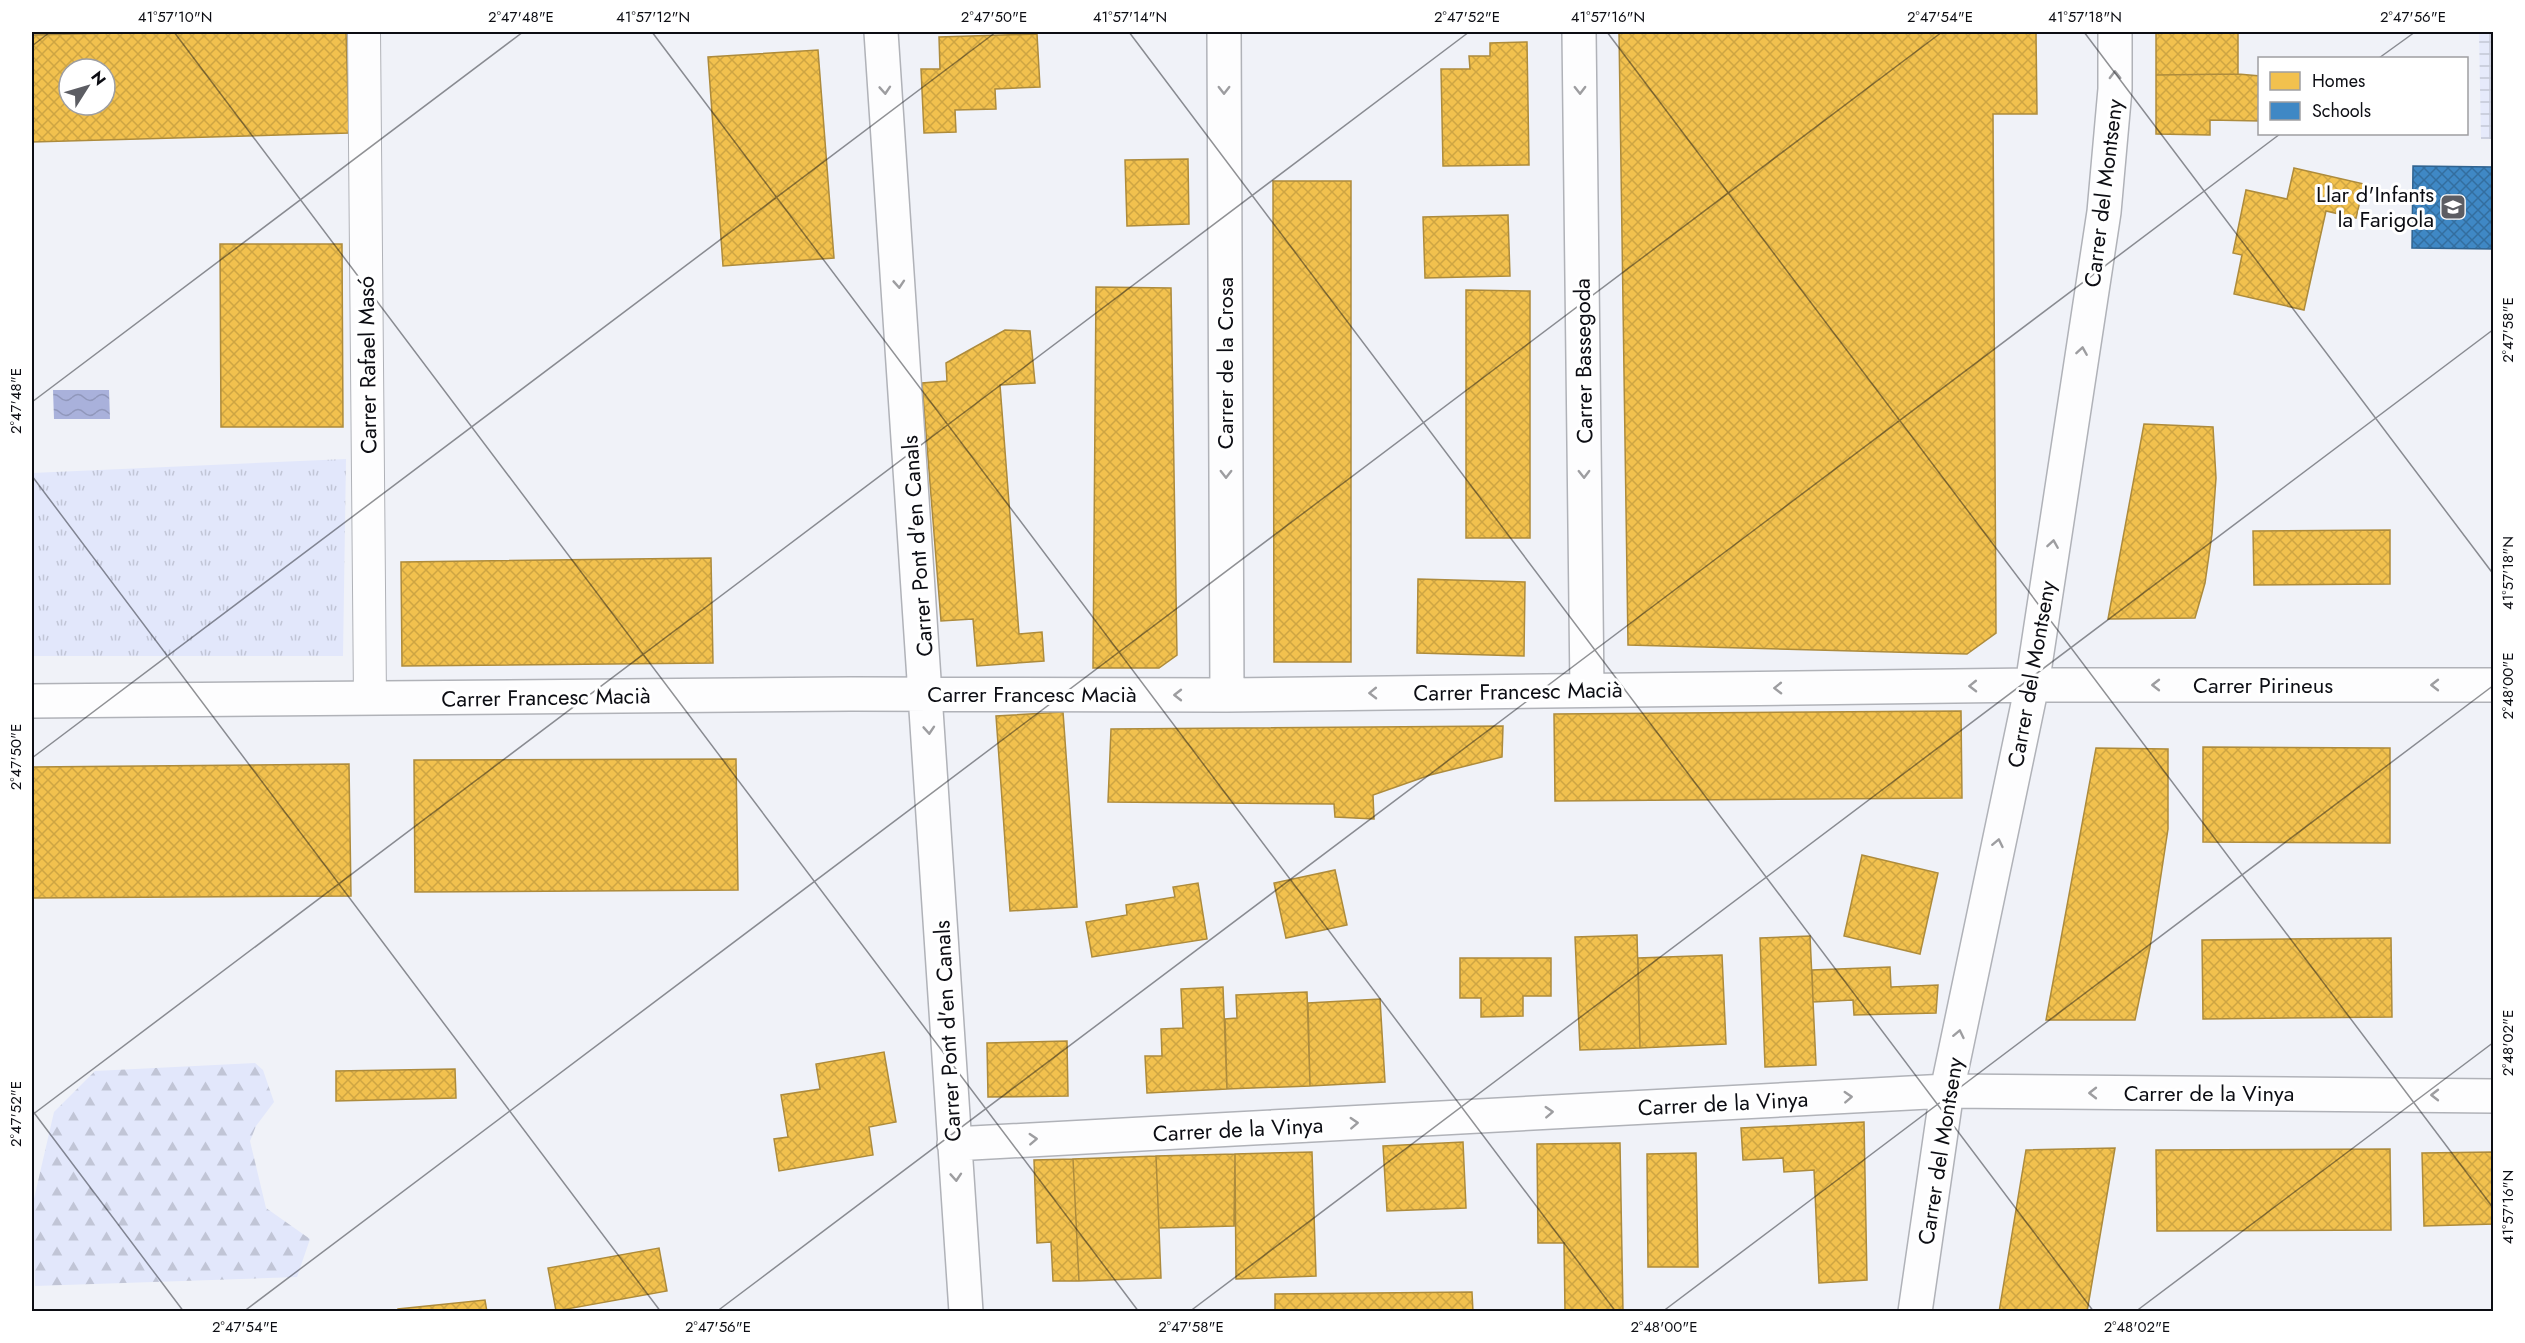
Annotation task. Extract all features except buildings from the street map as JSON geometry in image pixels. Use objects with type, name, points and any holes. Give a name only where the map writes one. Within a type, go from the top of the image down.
[{"type":"street","name":"Carrer Rafael Masó","points":[[364,32],[370,698]]},
{"type":"street","name":"Carrer Pont d'en Canals","points":[[881,32],[927,694],[966,1311]]},
{"type":"street","name":"Carrer de la Crosa","points":[[1224,32],[1227,695]]},
{"type":"street","name":"Carrer Bassegoda","points":[[1579,32],[1587,690]]},
{"type":"street","name":"Carrer del Montseny","points":[[1915,1311],[1947,1091],[2032,685],[2104,212],[2115,89],[2115,32]]},
{"type":"street","name":"Carrer Francesc Macià","points":[[32,701],[927,694],[1227,695],[2032,685]]},
{"type":"street","name":"Carrer Pirineus","points":[[2032,685],[2493,686]]},
{"type":"street","name":"Carrer de la Vinya","points":[[954,1144],[1947,1091],[2493,1096]]},
{"type":"shaded area","points":[[2479,32],[2493,32],[2493,139],[2481,139]]},
{"type":"green space","points":[[346,459],[343,656],[32,656],[32,473]]},
{"type":"green space","points":[[255,1063],[263,1070],[274,1102],[256,1126],[250,1141],[266,1208],[310,1239],[297,1277],[35,1286],[33,1203],[54,1112],[95,1071]]},
{"type":"water","points":[[53,390],[109,390],[110,419],[54,419]]},
{"type":"place","name":"Llar d'Infants la Farigola","points":[[2453,207]]}]
